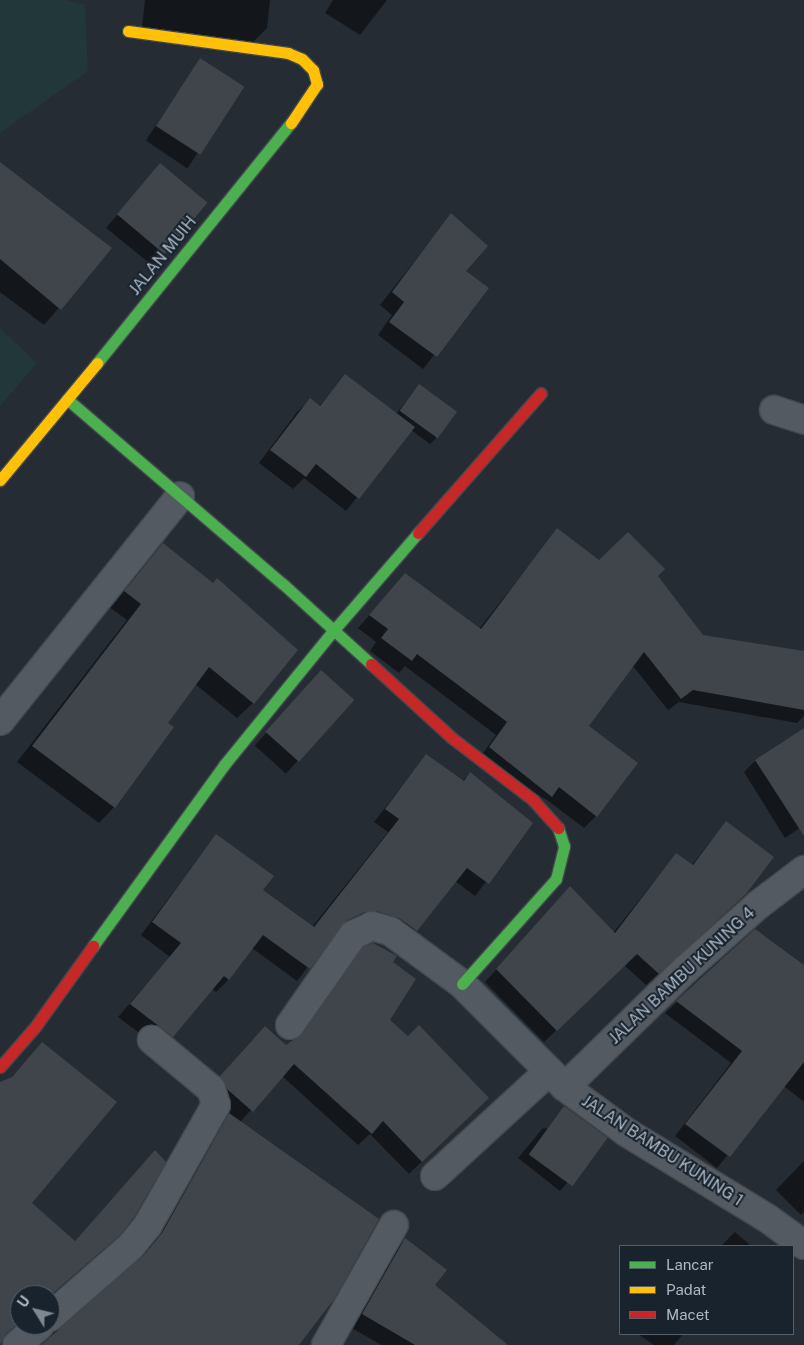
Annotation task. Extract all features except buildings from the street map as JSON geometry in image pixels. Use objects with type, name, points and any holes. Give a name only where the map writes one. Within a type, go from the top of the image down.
[{"type":"street","name":"JALAN MUIH","points":[[0,480],[309,100],[317,84],[313,70],[302,59],[288,53],[155,37],[128,31]]},
{"type":"street","points":[[0,1067],[35,1027],[224,765],[333,631],[541,393]]},
{"type":"street","points":[[67,399],[180,496],[452,738],[533,800],[557,826],[564,846],[556,879],[462,984]]},
{"type":"street","points":[[774,410],[804,420]]},
{"type":"street","points":[[0,721],[180,496]]},
{"type":"street","name":"JALAN BAMBU KUNING 4","points":[[435,1176],[557,1079],[758,905],[804,870]]},
{"type":"street","name":"JALAN BAMBU KUNING 1","points":[[290,1025],[346,943],[361,929],[372,926],[390,931],[462,984],[557,1079],[626,1132],[767,1218],[804,1245]]},
{"type":"street","points":[[60,1308],[131,1246],[148,1225],[216,1105],[211,1089],[152,1040]]},
{"type":"street","points":[[326,1345],[394,1225]]},
{"type":"street","points":[[17,1345],[28,1335]]},
{"type":"green space","points":[[0,0],[64,0],[85,5],[88,71],[0,133]]},
{"type":"green space","points":[[0,328],[37,363],[0,406]]},
{"type":"traffic: fast","points":[[97,363],[291,123]]},
{"type":"traffic: fast","points":[[67,399],[283,584],[371,664]]},
{"type":"traffic: fast","points":[[93,946],[224,765],[333,631],[418,533]]},
{"type":"traffic: fast","points":[[462,984],[556,879],[564,846],[558,828]]},
{"type":"traffic: slow","points":[[128,31],[288,53],[302,59],[313,70],[317,84],[291,123]]},
{"type":"traffic: slow","points":[[0,480],[97,363]]},
{"type":"traffic: jam","points":[[418,533],[541,393]]},
{"type":"traffic: jam","points":[[371,664],[452,738],[533,800],[558,828]]},
{"type":"traffic: jam","points":[[0,1067],[35,1027],[93,946]]}]
